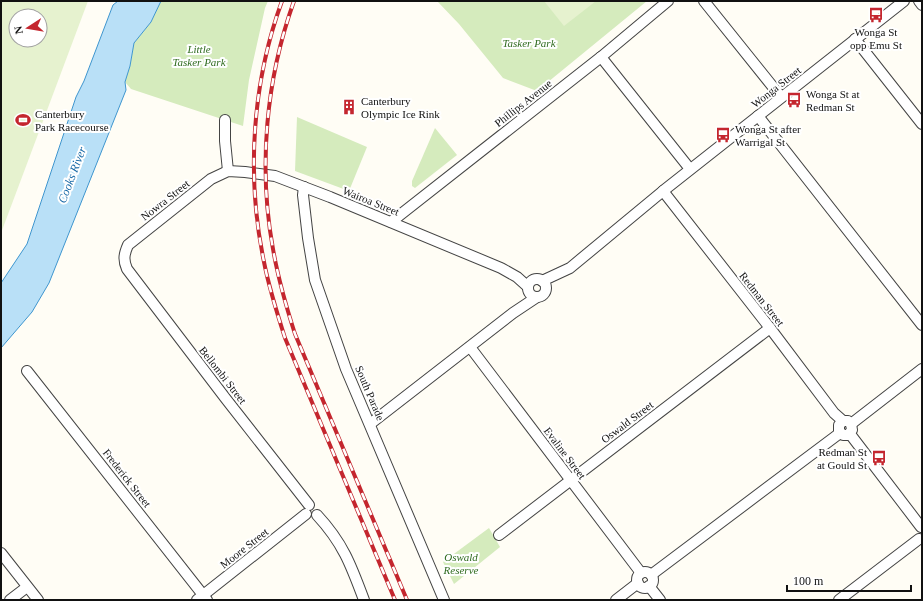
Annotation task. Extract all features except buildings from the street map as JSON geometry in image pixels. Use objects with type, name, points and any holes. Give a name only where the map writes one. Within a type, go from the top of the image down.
[{"type":"street","name":"Phillips Avenue","points":[[391,222],[601,57],[668,1]]},
{"type":"street","points":[[704,1],[781,97]]},
{"type":"street","name":"Wonga Street","points":[[370,424],[513,313],[535,292],[563,277],[570,268],[663,190],[904,1]]},
{"type":"street","points":[[919,1],[922,5]]},
{"type":"street","points":[[855,39],[922,124]]},
{"type":"street","points":[[601,57],[690,169]]},
{"type":"street","points":[[758,116],[922,325]]},
{"type":"street","points":[[225,120],[228,171]]},
{"type":"street","name":"Wairoa Street","points":[[228,171],[275,176],[501,268],[539,280]]},
{"type":"street","name":"Nowra Street","points":[[124,255],[128,245],[134,240],[211,179],[228,171]]},
{"type":"street","name":"South Parade","points":[[304,187],[308,238],[315,280],[346,369],[444,600]]},
{"type":"street","name":"Redman Street","points":[[663,190],[922,526]]},
{"type":"street","name":"Bellombi Street","points":[[124,255],[124,263],[127,269],[307,510]]},
{"type":"street","name":"Wairoa Street","points":[[501,268],[517,277],[535,292]]},
{"type":"street","name":"Wonga Street","points":[[535,292],[531,281],[539,280],[570,268]]},
{"type":"street","points":[[535,292],[546,286],[539,280]]},
{"type":"street","name":"Oswald Street","points":[[499,534],[770,328]]},
{"type":"street","name":"Evaline Street","points":[[470,347],[643,577]]},
{"type":"street","points":[[616,600],[643,577],[846,428],[922,369]]},
{"type":"street","name":"Frederick Street","points":[[27,371],[203,598]]},
{"type":"street","points":[[307,510],[311,518],[317,515],[328,527],[349,560],[364,600]]},
{"type":"street","name":"Moore Street","points":[[203,598],[307,510]]},
{"type":"street","points":[[839,600],[920,540],[917,533],[922,526]]},
{"type":"street","points":[[1,553],[38,600]]},
{"type":"street","points":[[643,577],[652,580],[649,586],[660,600]]},
{"type":"street","points":[[10,600],[27,587]]},
{"type":"green space","name":"Canterbury Park Racecourse","points":[[1,1],[88,1],[1,233]]},
{"type":"green space","name":"Little Tasker Park","points":[[161,1],[268,1],[265,8],[249,80],[243,126],[131,89],[125,82],[130,66],[134,43],[151,22]]},
{"type":"green space","name":"Tasker Park","points":[[437,1],[647,1],[537,91],[503,78],[459,24]]},
{"type":"green space","points":[[544,1],[596,1],[564,26]]},
{"type":"green space","points":[[297,117],[367,147],[349,191],[295,171]]},
{"type":"green space","points":[[435,128],[457,155],[415,188],[412,186],[412,181]]},
{"type":"green space","name":"Oswald Reserve","points":[[489,528],[500,547],[454,584],[443,562]]},
{"type":"water","name":"Cooks River","points":[[118,1],[161,1],[151,22],[134,43],[130,66],[125,82],[126,90],[49,283],[32,312],[1,348],[1,283],[27,244],[76,97],[84,81],[113,5]]},
{"type":"railway","points":[[282,1],[264,64],[258,97],[255,130],[255,196],[258,229],[264,262],[285,338],[395,600]]},
{"type":"railway","points":[[294,1],[284,31],[277,61],[267,124],[266,187],[268,218],[275,260],[282,292],[295,334],[407,600]]},
{"type":"place","name":"Wonga St opp Emu St","points":[[876,15]]},
{"type":"place","name":"Wonga St at Redman St","points":[[794,100]]},
{"type":"place","name":"Canterbury Olympic Ice Rink","points":[[349,107]]},
{"type":"place","name":"Canterbury Park Racecourse","points":[[23,120]]},
{"type":"place","name":"Wonga St after Warrigal St","points":[[723,135]]},
{"type":"place","name":"Redman St at Gould St","points":[[879,458]]}]
